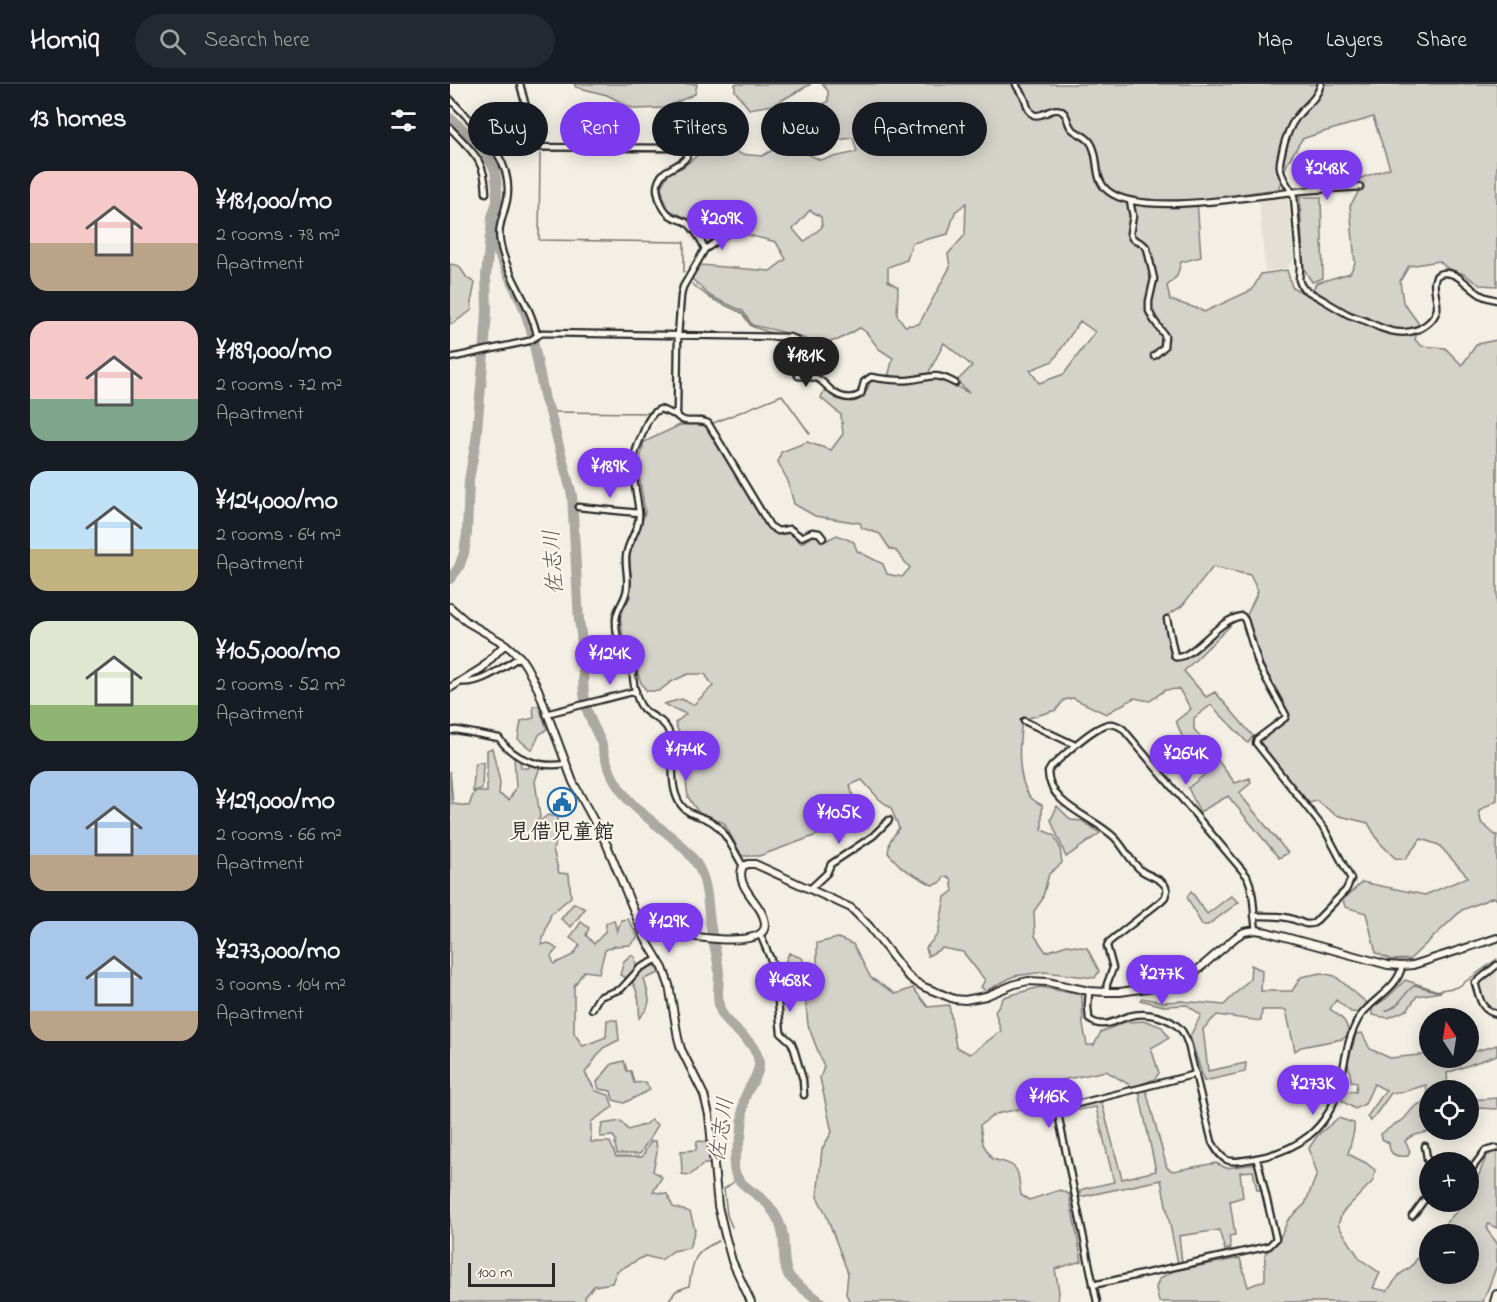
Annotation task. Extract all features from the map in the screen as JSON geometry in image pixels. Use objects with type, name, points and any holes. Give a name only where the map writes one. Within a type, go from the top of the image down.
[{"type":"main road","points":[[1494,1302],[1497,1295]]},
{"type":"street","points":[[520,84],[525,102]]},
{"type":"street","points":[[1016,84],[1025,97],[1032,114],[1057,109],[1065,113],[1069,126],[1091,143],[1101,184],[1119,198],[1146,203],[1174,204],[1360,187]]},
{"type":"street","points":[[1321,84],[1317,95],[1297,116],[1288,131],[1280,166],[1282,176],[1294,197],[1299,280],[1304,289],[1349,315],[1397,333],[1416,331],[1433,318],[1437,311],[1434,282],[1440,274],[1446,273],[1465,281],[1483,296],[1497,300]]},
{"type":"street","points":[[450,99],[468,118]]},
{"type":"street","points":[[450,128],[482,166],[486,193]]},
{"type":"street","points":[[548,147],[681,148],[685,150],[686,158],[660,177],[657,189],[662,207],[671,216],[691,226],[705,249]]},
{"type":"street","points":[[499,156],[507,183],[507,198],[499,225],[503,255],[537,335]]},
{"type":"street","points":[[1130,201],[1133,216],[1130,233],[1132,238],[1147,248],[1154,279],[1149,311],[1165,336],[1166,342],[1154,356]]},
{"type":"street","points":[[675,414],[678,410],[678,336],[683,287],[705,249],[717,239],[731,232]]},
{"type":"street","points":[[450,358],[530,341],[542,333],[789,337],[795,339],[797,343],[798,376],[816,378],[834,392],[850,398],[861,394],[864,382],[871,377],[885,380],[911,380],[931,375],[944,377],[955,383]]},
{"type":"street","points":[[639,923],[654,929],[707,938],[742,939],[760,934],[765,923],[743,883],[741,876],[743,866],[720,828],[713,822],[692,815],[679,802],[673,777],[672,748],[667,728],[662,721],[647,713],[639,703],[633,667],[636,653],[630,646],[619,641],[616,613],[626,595],[628,586],[626,557],[629,541],[639,522],[633,472],[634,456],[651,415],[660,409],[675,414],[680,420],[687,422],[701,420],[708,423],[770,526],[778,531],[790,529],[801,537],[812,532],[819,533],[823,538]]},
{"type":"street","points":[[578,507],[639,513]]},
{"type":"street","points":[[450,607],[467,622],[505,644],[520,657],[532,676],[573,782],[607,845],[645,938],[663,968],[669,985],[681,1048],[704,1095],[710,1114],[718,1206],[732,1261],[751,1302]]},
{"type":"street","points":[[1167,619],[1175,657],[1180,658],[1226,621],[1242,616],[1245,620],[1259,666],[1286,715],[1257,739],[1256,743],[1325,830],[1351,879],[1346,890],[1314,924],[1301,924],[1296,920],[1270,916],[1254,916]]},
{"type":"street","points":[[450,688],[482,668],[505,644]]},
{"type":"street","points":[[458,682],[465,683],[483,678],[520,657]]},
{"type":"street","points":[[546,714],[636,691]]},
{"type":"street","points":[[1024,721],[1075,746]]},
{"type":"street","points":[[1106,992],[1113,968],[1107,946],[1109,942],[1161,902],[1167,890],[1164,883],[1141,870],[1117,840],[1104,828],[1071,809],[1050,784],[1048,772],[1075,746],[1099,728],[1109,724],[1118,725],[1123,729],[1247,876],[1253,893],[1256,930]]},
{"type":"street","points":[[450,731],[456,730],[499,738],[505,747],[528,761],[555,766],[566,764]]},
{"type":"street","points":[[810,889],[827,873],[831,864],[873,836],[889,820]]},
{"type":"street","points":[[743,866],[755,864],[842,903],[859,914],[914,981],[954,999],[974,999],[1028,981],[1106,992],[1168,985],[1180,982],[1194,973],[1236,937],[1244,932],[1256,930],[1388,965],[1402,966],[1497,938]]},
{"type":"street","points":[[760,934],[779,979],[778,1002],[781,1032],[795,1049],[803,1080],[804,1095]]},
{"type":"street","points":[[592,1009],[599,997],[621,988],[640,968],[658,959]]},
{"type":"street","points":[[1497,965],[1475,983],[1483,1007],[1488,1012],[1497,1014]]},
{"type":"street","points":[[1089,991],[1089,1018],[1096,1023],[1111,1023],[1132,1015],[1144,1014],[1174,1023],[1183,1032],[1196,1074],[1212,1142],[1220,1156],[1227,1161],[1236,1161],[1283,1151],[1302,1142],[1321,1125],[1332,1107],[1340,1085],[1348,1044],[1359,1018],[1401,974],[1402,966]]},
{"type":"street","points":[[1097,1302],[1057,1109],[1196,1074]]},
{"type":"street","points":[[1425,1146],[1426,1152]]},
{"type":"street","points":[[1479,1159],[1485,1151],[1497,1148]]},
{"type":"street","points":[[1093,1285],[1269,1246],[1276,1239],[1256,1158]]},
{"type":"street","points":[[1412,1216],[1419,1207]]},
{"type":"shaded area","points":[[574,84],[697,84],[695,94],[677,102],[652,102],[652,108],[640,109],[640,102],[620,102],[607,95],[576,87]]},
{"type":"shaded area","points":[[735,84],[811,84],[778,102],[761,102],[761,107],[749,109],[749,102],[744,102],[735,91]]},
{"type":"shaded area","points":[[822,84],[1497,84],[1497,286],[1480,285],[1464,274],[1447,268],[1439,261],[1409,266],[1400,281],[1403,302],[1419,324],[1415,340],[1422,346],[1445,348],[1462,365],[1477,344],[1497,340],[1497,800],[1479,811],[1481,822],[1497,835],[1497,900],[1494,897],[1462,910],[1410,959],[1392,960],[1376,953],[1366,913],[1345,907],[1343,900],[1362,882],[1425,895],[1468,877],[1439,845],[1421,839],[1405,859],[1395,858],[1379,842],[1368,823],[1336,815],[1317,801],[1309,803],[1261,745],[1261,740],[1289,717],[1263,665],[1247,615],[1258,591],[1250,575],[1213,567],[1182,606],[1165,617],[1171,656],[1186,659],[1226,624],[1230,626],[1184,671],[1206,697],[1215,692],[1253,736],[1248,743],[1211,705],[1194,718],[1194,729],[1235,783],[1250,778],[1251,783],[1239,793],[1288,853],[1279,858],[1228,796],[1200,812],[1188,788],[1209,771],[1182,736],[1176,721],[1191,709],[1179,689],[1165,690],[1150,701],[1134,698],[1106,714],[1073,698],[1064,700],[1056,710],[1022,720],[1020,749],[1022,780],[1030,797],[1042,805],[1042,830],[1054,835],[1060,848],[1062,863],[1049,874],[1042,900],[1034,911],[1035,936],[1046,952],[1067,945],[1087,948],[1099,971],[1095,978],[1044,972],[1014,976],[986,991],[981,987],[985,980],[963,952],[942,948],[928,956],[926,948],[938,934],[945,897],[953,891],[951,878],[944,877],[940,883],[932,885],[902,868],[888,853],[890,841],[899,828],[891,808],[879,799],[862,780],[850,785],[857,813],[845,825],[759,856],[742,856],[724,823],[698,812],[688,797],[680,735],[675,723],[686,714],[664,704],[682,699],[693,705],[713,686],[705,674],[688,674],[659,691],[647,691],[639,676],[637,649],[623,638],[620,615],[630,597],[629,552],[645,512],[638,469],[644,442],[680,425],[704,424],[766,526],[778,535],[790,533],[801,543],[816,535],[823,542],[837,535],[854,542],[857,551],[883,564],[887,574],[902,577],[910,568],[896,551],[890,549],[880,534],[862,528],[860,523],[815,516],[794,504],[788,481],[778,462],[781,452],[807,442],[831,450],[843,434],[841,415],[821,398],[824,390],[852,402],[862,397],[870,381],[910,383],[943,379],[969,393],[957,381],[972,366],[944,343],[928,374],[912,378],[888,377],[893,358],[879,349],[860,328],[838,340],[816,344],[796,335],[752,325],[743,311],[710,296],[691,278],[700,265],[770,271],[786,259],[776,242],[728,230],[707,244],[691,220],[667,209],[661,187],[668,174],[683,167],[696,156],[812,156],[820,160],[852,153],[852,156],[987,156],[987,102],[852,102],[852,138],[840,140],[840,102],[826,102],[828,91]],"holes":[[[1373,117],[1390,168],[1349,182],[1359,191],[1350,206],[1355,263],[1350,273],[1316,283],[1313,290],[1344,315],[1292,287],[1287,270],[1261,274],[1252,290],[1204,312],[1170,300],[1167,286],[1177,276],[1181,262],[1201,257],[1197,200],[1278,189],[1288,162],[1302,139]],[[966,203],[965,235],[948,254],[950,267],[919,324],[905,326],[897,315],[898,287],[888,281],[888,267],[907,260],[912,243],[948,234],[955,212]],[[810,210],[821,217],[822,227],[804,242],[793,229]],[[1080,321],[1095,332],[1064,374],[1039,383],[1030,370],[1053,361]]]},
{"type":"shaded area","points":[[1288,197],[1294,259],[1286,268],[1265,271],[1259,201]]},
{"type":"shaded area","points":[[1300,197],[1321,197],[1323,278],[1312,282],[1303,268]]},
{"type":"shaded area","points":[[450,264],[459,266],[467,278],[475,283],[472,310],[452,324],[450,324]]},
{"type":"shaded area","points":[[533,706],[539,706],[547,729],[539,735],[532,750],[518,739],[521,721],[534,718]]},
{"type":"shaded area","points":[[492,748],[500,782],[499,794],[509,800],[516,788],[514,756],[520,759],[521,768],[529,768],[529,763],[540,767],[535,781],[540,817],[537,823],[548,815],[557,817],[559,836],[553,849],[559,873],[569,874],[571,897],[551,914],[541,945],[548,943],[557,949],[551,956],[554,964],[573,955],[580,945],[570,938],[581,922],[589,928],[586,935],[594,944],[605,932],[606,923],[614,920],[617,932],[621,920],[628,919],[638,937],[630,945],[615,946],[605,950],[599,973],[584,971],[574,986],[574,1033],[583,1046],[606,1037],[607,1020],[617,1020],[619,1040],[603,1048],[585,1073],[596,1091],[609,1095],[613,1107],[591,1122],[591,1142],[610,1142],[616,1157],[642,1157],[651,1141],[656,1141],[657,1152],[653,1171],[662,1177],[653,1192],[667,1194],[673,1207],[690,1212],[695,1230],[689,1248],[673,1251],[661,1260],[645,1256],[617,1271],[612,1283],[594,1286],[585,1297],[586,1302],[450,1302],[450,771],[453,804],[469,806],[474,792],[487,792],[487,750]]},
{"type":"shaded area","points":[[483,762],[482,789],[473,791],[476,763]]},
{"type":"shaded area","points":[[1057,806],[1071,820],[1082,821],[1100,833],[1066,857],[1051,820]]},
{"type":"shaded area","points":[[1191,891],[1207,914],[1231,896],[1239,902],[1208,925],[1202,925],[1187,897]]},
{"type":"shaded area","points":[[574,903],[585,909],[571,927],[561,919]]},
{"type":"shaded area","points":[[838,938],[853,944],[871,978],[896,994],[913,988],[928,1007],[949,1005],[956,1047],[970,1054],[1001,1031],[995,1011],[1004,997],[1040,987],[1082,995],[1083,1025],[1087,1045],[1094,1045],[1101,1032],[1125,1022],[1146,1021],[1162,1027],[1169,1038],[1151,1048],[1159,1073],[1155,1079],[1133,1087],[1106,1071],[1062,1080],[1060,1093],[1051,1091],[1043,1104],[996,1114],[980,1125],[983,1144],[992,1159],[1008,1163],[1016,1169],[1021,1195],[1029,1200],[1060,1190],[1069,1194],[1082,1261],[1055,1269],[1059,1291],[1058,1302],[850,1302],[846,1294],[848,1273],[817,1197],[822,1149],[832,1132],[820,1078],[824,1067],[808,1025],[805,996],[786,987],[783,968],[789,953],[802,958],[808,971],[817,971],[817,943]]},
{"type":"shaded area","points":[[631,955],[635,957],[636,967],[626,978],[620,975],[624,961]]},
{"type":"shaded area","points":[[654,964],[659,973],[644,979],[649,1000],[647,1008],[639,1018],[638,999],[632,981],[639,970]]},
{"type":"shaded area","points":[[1251,965],[1262,970],[1261,991],[1292,991],[1301,977],[1321,973],[1335,976],[1367,1003],[1360,1013],[1351,1012],[1336,1000],[1330,1009],[1345,1022],[1348,1035],[1342,1039],[1301,1047],[1295,1051],[1286,1010],[1262,1010],[1261,1021],[1217,1015],[1203,1029],[1208,1071],[1246,1063],[1245,1072],[1204,1081],[1190,1036],[1201,1015],[1187,1005],[1164,1006],[1140,1000],[1142,998],[1164,1002],[1181,1001],[1224,1005],[1250,979]]},
{"type":"shaded area","points":[[1497,968],[1497,1007],[1488,1006],[1479,987],[1479,981]]},
{"type":"shaded area","points":[[1405,980],[1441,992],[1417,996],[1407,1010],[1388,1018],[1372,1015],[1372,1008],[1387,998]]},
{"type":"shaded area","points":[[1362,1033],[1370,1049],[1390,1058],[1419,1055],[1419,1068],[1461,1068],[1447,1073],[1447,1080],[1419,1080],[1419,1087],[1391,1093],[1371,1121],[1367,1117],[1386,1090],[1374,1084],[1365,1104],[1355,1109],[1342,1101],[1343,1093],[1356,1092],[1357,1082],[1351,1081],[1348,1062],[1356,1034]]},
{"type":"shaded area","points":[[1497,1045],[1497,1055],[1479,1061],[1479,1050]]},
{"type":"shaded area","points":[[624,1061],[627,1071],[631,1071],[634,1083],[646,1082],[650,1090],[624,1103],[613,1100],[611,1091],[599,1089],[597,1082],[612,1064]]},
{"type":"shaded area","points":[[1146,1090],[1167,1168],[1173,1171],[1216,1163],[1226,1168],[1256,1164],[1263,1190],[1257,1190],[1253,1171],[1240,1172],[1243,1197],[1230,1201],[1235,1235],[1229,1236],[1231,1248],[1225,1250],[1219,1230],[1179,1236],[1182,1262],[1178,1264],[1161,1180],[1080,1197],[1080,1191],[1083,1189],[1114,1182],[1096,1107],[1073,1111],[1071,1107],[1101,1100],[1122,1179],[1156,1171],[1140,1097],[1140,1091]]},
{"type":"shaded area","points":[[1497,1098],[1497,1109],[1479,1108],[1479,1099]]},
{"type":"shaded area","points":[[1419,1104],[1419,1134],[1405,1141],[1410,1151],[1408,1156],[1397,1156],[1390,1151],[1389,1143],[1382,1139],[1381,1134],[1404,1119]]},
{"type":"shaded area","points":[[1338,1118],[1354,1123],[1348,1154],[1375,1170],[1373,1181],[1342,1213],[1338,1225],[1360,1259],[1380,1273],[1373,1288],[1387,1291],[1400,1274],[1411,1267],[1419,1256],[1419,1284],[1479,1284],[1479,1224],[1445,1224],[1456,1212],[1479,1212],[1479,1174],[1486,1157],[1497,1151],[1497,1228],[1488,1224],[1487,1230],[1497,1243],[1497,1265],[1483,1302],[1159,1302],[1156,1288],[1159,1279],[1173,1271],[1240,1258],[1248,1287],[1265,1280],[1265,1254],[1279,1240],[1288,1220],[1305,1204],[1317,1174],[1309,1148],[1318,1135]]},
{"type":"shaded area","points":[[651,1120],[658,1125],[640,1154],[617,1154],[616,1140],[613,1136],[600,1137],[602,1124],[621,1121],[628,1130]]},
{"type":"shaded area","points":[[697,1141],[710,1142],[712,1164],[704,1164],[690,1175],[682,1174],[681,1151],[696,1150]]},
{"type":"waterway","name":"佐志川","points":[[450,118],[484,150],[495,170],[497,202],[492,217],[491,233],[531,330],[545,400],[572,495],[584,693],[588,712],[609,768],[623,793],[634,806],[683,847],[702,873],[719,973],[720,1009],[729,1023],[748,1040],[757,1054],[759,1063],[759,1068],[744,1101],[742,1132],[734,1163],[735,1171],[742,1183],[766,1202],[776,1217],[784,1241],[785,1262],[789,1276],[821,1302]]},
{"type":"waterway","points":[[548,151],[652,152]]},
{"type":"waterway","points":[[540,156],[539,240],[684,242],[684,272]]},
{"type":"waterway","name":"佐志川","points":[[491,161],[495,158]]},
{"type":"waterway","points":[[450,579],[459,567],[467,533],[469,480],[476,441],[485,342],[486,276],[490,236]]},
{"type":"waterway","points":[[692,284],[710,298],[742,313],[751,326],[787,335]]},
{"type":"waterway","points":[[792,336],[815,347]]},
{"type":"waterway","points":[[711,424],[782,395],[810,434]]},
{"type":"waterway","points":[[550,412],[649,413],[660,407],[672,411]]},
{"type":"waterway","points":[[689,419],[701,417],[705,419]]},
{"type":"waterway","points":[[734,470],[748,494]]},
{"type":"waterway","points":[[788,532],[800,540],[812,535]]},
{"type":"waterway","points":[[1386,1011],[1396,1005],[1415,985],[1435,991],[1458,987],[1497,959]]},
{"type":"waterway","points":[[732,1227],[727,1215],[724,1189],[738,1179]]},
{"type":"waterway","points":[[667,1302],[676,1291],[689,1286],[696,1258],[703,1249],[718,1241]]},
{"type":"place","name":"見借児童館","points":[[562,802]]}]
